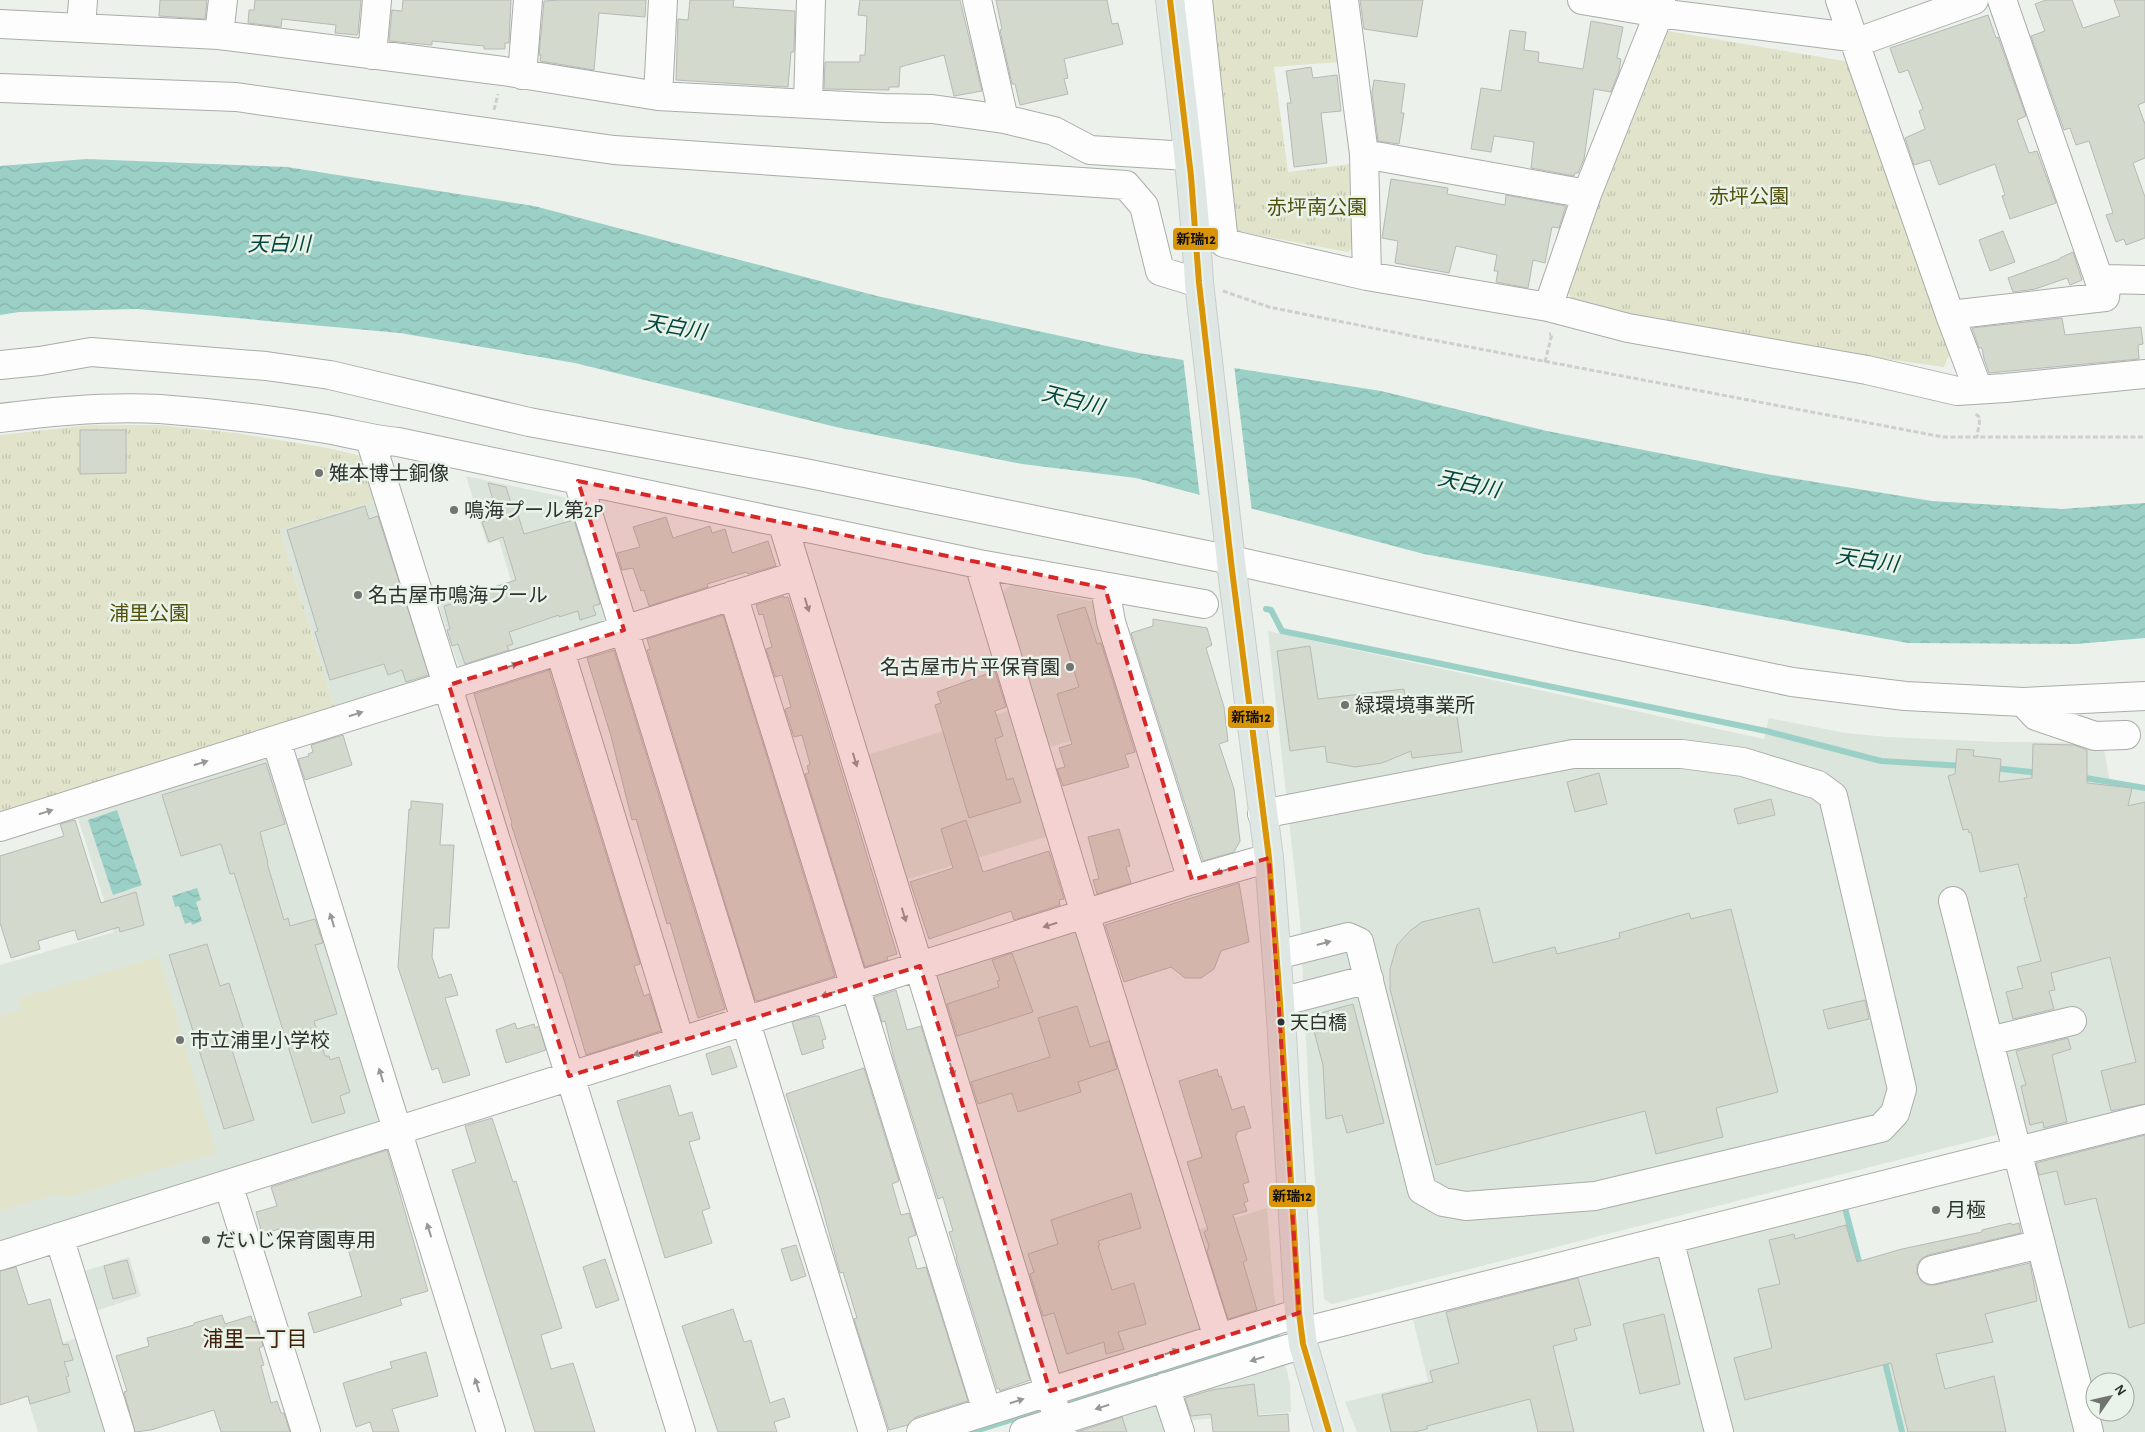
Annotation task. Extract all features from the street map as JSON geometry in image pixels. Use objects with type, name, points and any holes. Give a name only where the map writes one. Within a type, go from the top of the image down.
[{"type":"main road","points":[[1170,0],[1231,562],[1269,858],[1301,1330],[1329,1432]]},
{"type":"street","points":[[81,28],[83,0]]},
{"type":"street","points":[[219,35],[223,0]]},
{"type":"street","points":[[372,55],[377,0]]},
{"type":"street","points":[[513,73],[528,0]]},
{"type":"street","points":[[658,96],[663,0]]},
{"type":"street","points":[[808,104],[811,0]]},
{"type":"street","points":[[977,0],[1004,119]]},
{"type":"street","points":[[1198,0],[1224,243],[1546,320],[1628,328],[1866,370],[1957,391],[2145,374]]},
{"type":"street","points":[[1344,0],[1364,154],[1367,276]]},
{"type":"street","points":[[1582,0],[1660,6],[1866,39],[1974,0]]},
{"type":"street","points":[[1840,0],[1855,37],[1950,315],[1978,389]]},
{"type":"street","points":[[2002,0],[2104,297]]},
{"type":"street","points":[[1546,320],[1587,194],[1660,6]]},
{"type":"street","points":[[0,24],[219,35],[513,73],[658,96],[932,109],[1004,119],[1054,131],[1090,150],[1188,156]]},
{"type":"street","points":[[0,88],[236,97],[614,150],[1126,185],[1144,206],[1160,271],[1200,289]]},
{"type":"street","points":[[1364,154],[1587,194]]},
{"type":"street","points":[[2104,297],[2107,279],[2145,280]]},
{"type":"street","points":[[1950,315],[2104,297]]},
{"type":"street","points":[[0,365],[40,361],[91,352],[266,366],[330,375],[529,422],[805,473],[1792,682],[1905,696],[2023,702],[2145,696]]},
{"type":"street","points":[[0,418],[90,409],[159,409],[237,417],[327,430],[370,439],[398,442],[782,525],[1105,588],[1204,604]]},
{"type":"street","points":[[370,439],[449,685],[569,1076],[682,1432]]},
{"type":"street","points":[[578,481],[873,1432]]},
{"type":"street","points":[[782,525],[1061,1426]]},
{"type":"street","points":[[979,564],[1085,914],[1218,1338]]},
{"type":"street","points":[[0,827],[798,575]]},
{"type":"street","points":[[1105,588],[1111,622],[1192,880]]},
{"type":"street","points":[[733,596],[986,1411]]},
{"type":"street","points":[[560,650],[680,1041]]},
{"type":"street","points":[[2023,702],[2036,716],[2095,736],[2126,735]]},
{"type":"street","points":[[276,740],[491,1432]]},
{"type":"street","points":[[1262,814],[1574,754],[1682,754],[1743,762],[1818,785],[1833,796],[1902,1089],[1895,1113],[1881,1128],[1595,1196],[1466,1206],[1442,1202],[1422,1190],[1359,942],[1348,937],[1277,955]]},
{"type":"street","points":[[0,1256],[744,1020],[1192,880],[1269,858]]},
{"type":"street","points":[[1953,901],[2089,1432]]},
{"type":"street","points":[[1280,1002],[1369,979]]},
{"type":"street","points":[[1989,1042],[2072,1021]]},
{"type":"street","points":[[921,1432],[1218,1338],[1301,1330],[2145,1119]]},
{"type":"street","points":[[228,1184],[306,1432]]},
{"type":"street","points":[[59,1237],[120,1432]]},
{"type":"street","points":[[1669,1239],[1719,1432]]},
{"type":"street","points":[[1932,1270],[2041,1244]]},
{"type":"street","points":[[1024,1432],[1061,1426],[1165,1387],[1301,1330]]},
{"type":"street","points":[[1165,1387],[1180,1432]]},
{"type":"path","points":[[490,133],[513,73]]},
{"type":"path","points":[[1200,289],[1269,307],[1545,362],[1943,437],[2145,436]]},
{"type":"path","points":[[1545,362],[1552,334],[1546,320]]},
{"type":"highlighted area","points":[[578,481],[1105,588],[1192,880],[1269,858],[1299,1313],[1050,1391],[920,966],[569,1076],[449,685],[624,630]]},
{"type":"shaded area","points":[[466,476],[568,498],[579,512],[610,616],[604,627],[465,670],[458,665],[438,604],[511,581],[499,540],[487,544]]},
{"type":"shaded area","points":[[383,498],[437,672],[431,682],[336,712],[280,530]]},
{"type":"shaded area","name":"名古屋市片平保育園","points":[[1011,585],[1095,602],[1137,721],[1044,749],[998,596]]},
{"type":"shaded area","points":[[1268,631],[1764,739],[1769,718],[1845,733],[1887,737],[1998,742],[2103,743],[2110,783],[2145,790],[2145,1111],[2023,1142],[2000,1134],[1332,1304],[1324,1299],[1309,1100],[1300,919]]},
{"type":"shaded area","points":[[1013,709],[1052,835],[902,881],[864,756]]},
{"type":"shaded area","name":"市立浦里小学校","points":[[264,753],[273,758],[384,1115],[379,1123],[0,1242],[0,965],[114,932],[76,812]]},
{"type":"shaded area","points":[[1072,927],[1082,933],[1204,1325],[1199,1335],[1063,1378],[1053,1372],[933,980],[939,970]]},
{"type":"shaded area","points":[[2145,1127],[2145,1432],[2098,1432],[2095,1422],[2135,1422],[2135,1372],[2085,1372],[2085,1381],[2027,1156]]},
{"type":"shaded area","points":[[1843,1205],[1900,1432],[1727,1432],[1679,1247]]},
{"type":"shaded area","points":[[1267,1208],[1275,1304],[1270,1313],[1231,1325],[1221,1319],[1194,1231]]},
{"type":"shaded area","points":[[1662,1251],[1710,1432],[1357,1432],[1345,1402],[1428,1381],[1412,1315]]},
{"type":"shaded area","points":[[129,1257],[141,1296],[92,1312],[81,1272]]},
{"type":"shaded area","points":[[2040,1274],[2080,1432],[1905,1432],[1875,1315]]},
{"type":"shaded area","points":[[81,1337],[106,1432],[38,1432],[15,1357]]},
{"type":"shaded area","points":[[1276,1362],[1286,1367],[1290,1384],[1291,1412],[1182,1421],[1182,1391]]},
{"type":"shaded area","points":[[1155,1400],[1175,1432],[1074,1432],[1078,1424]]},
{"type":"green space","name":"赤坪南公園","points":[[1208,0],[1329,0],[1339,62],[1274,67],[1288,172],[1351,164],[1358,243],[1348,252],[1236,231]]},
{"type":"green space","name":"赤坪公園","points":[[1662,30],[1850,62],[1952,349],[1944,367],[1775,344],[1576,305],[1568,292],[1655,35]]},
{"type":"green space","name":"浦里公園","points":[[91,425],[158,425],[236,433],[328,448],[365,457],[383,498],[280,530],[336,712],[0,818],[0,435]]},
{"type":"green space","points":[[159,957],[216,1153],[63,1198],[61,1193],[0,1211],[0,1016],[21,1010],[18,998]]},
{"type":"water","name":"天白川","points":[[86,159],[287,167],[534,206],[877,296],[1139,353],[1381,391],[1547,431],[1766,474],[1932,501],[2062,509],[2145,503],[2145,638],[2076,644],[1908,643],[1424,554],[1136,478],[1022,464],[836,427],[575,363],[400,333],[137,309],[19,312],[0,315],[0,166]]},
{"type":"water","points":[[117,810],[142,885],[113,895],[88,820]]},
{"type":"water","points":[[197,888],[201,900],[196,902],[202,921],[192,925],[191,922],[185,924],[179,906],[175,907],[172,896]]},
{"type":"pier","points":[[1183,357],[1234,365],[1252,512],[1200,498]]},
{"type":"building","points":[[160,0],[207,0],[205,19],[159,16]]},
{"type":"building","points":[[255,0],[361,0],[358,33],[357,35],[335,33],[336,25],[282,19],[281,27],[248,23],[249,10],[254,10]]},
{"type":"building","points":[[403,0],[511,0],[509,43],[505,43],[505,49],[484,49],[484,46],[432,41],[432,45],[389,41],[392,10],[402,11]]},
{"type":"building","points":[[646,0],[645,17],[599,13],[594,70],[540,61],[544,1]]},
{"type":"building","points":[[690,0],[734,0],[733,7],[795,11],[794,52],[791,52],[788,87],[676,80],[678,19],[688,20]]},
{"type":"building","points":[[860,0],[960,0],[982,91],[954,96],[944,55],[900,67],[899,87],[889,87],[889,90],[824,89],[825,62],[860,62],[860,55],[865,55],[867,16],[858,15]]},
{"type":"building","points":[[996,0],[1107,0],[1112,24],[1118,23],[1123,44],[1064,59],[1068,78],[1064,79],[1068,94],[1020,105],[1015,84],[1012,84],[1000,30],[1002,29]]},
{"type":"building","points":[[1360,0],[1423,0],[1417,37],[1364,29]]},
{"type":"building","points":[[2046,0],[2072,0],[2083,28],[2120,16],[2114,0],[2145,0],[2145,102],[2138,105],[2145,124],[2145,158],[2133,163],[2145,197],[2145,238],[2126,245],[2124,239],[2116,242],[2106,215],[2113,213],[2089,141],[2076,145],[2070,128],[2064,130],[2031,36],[2045,31],[2035,4]]},
{"type":"building","points":[[1988,15],[1996,38],[1998,37],[2026,116],[2017,120],[2029,153],[2037,151],[2056,203],[2010,219],[2002,196],[2005,195],[1995,164],[1939,185],[1930,160],[1914,165],[1905,138],[1925,129],[1919,111],[1923,109],[1908,70],[1899,73],[1890,48]]},
{"type":"building","points":[[1591,21],[1623,27],[1617,58],[1621,59],[1619,71],[1611,92],[1594,89],[1584,159],[1578,173],[1575,173],[1574,176],[1531,168],[1534,142],[1494,136],[1491,152],[1471,149],[1481,88],[1501,91],[1510,30],[1526,32],[1524,50],[1539,52],[1538,62],[1583,69]]},
{"type":"building","points":[[1311,67],[1313,78],[1337,75],[1341,111],[1321,113],[1327,163],[1294,167],[1287,103],[1291,103],[1286,71]]},
{"type":"building","points":[[1374,80],[1405,84],[1401,113],[1404,113],[1399,144],[1378,141],[1372,93]]},
{"type":"building","points":[[1391,179],[1448,188],[1447,194],[1505,205],[1506,195],[1566,206],[1559,228],[1552,227],[1545,263],[1533,260],[1528,288],[1496,282],[1498,271],[1494,271],[1497,255],[1456,246],[1449,273],[1395,263],[1398,241],[1382,238]]},
{"type":"building","points":[[2003,231],[2015,262],[1990,271],[1979,240]]},
{"type":"building","points":[[2073,252],[2082,280],[2070,285],[2067,278],[2035,289],[2013,292],[2008,278],[2060,259]]},
{"type":"building","points":[[2062,318],[2065,335],[2141,327],[2143,344],[2138,345],[2139,359],[1989,373],[1982,348],[1979,348],[1972,328]]},
{"type":"building","points":[[80,430],[126,430],[126,473],[80,474]]},
{"type":"building","points":[[488,483],[506,487],[511,503],[514,502],[524,534],[574,520],[600,604],[593,606],[596,615],[580,620],[578,611],[559,617],[559,615],[509,632],[513,644],[507,646],[509,650],[465,664],[458,644],[452,646],[447,630],[450,629],[444,606],[468,599],[467,596],[516,580],[503,537],[489,542],[482,522],[498,517]]},
{"type":"building","points":[[365,506],[369,519],[378,516],[429,675],[406,682],[402,670],[388,675],[384,664],[330,680],[315,632],[318,631],[287,530]]},
{"type":"building","points":[[666,517],[673,538],[710,526],[712,533],[725,529],[732,553],[768,541],[776,566],[748,574],[747,572],[707,584],[708,587],[649,606],[644,590],[641,591],[633,568],[622,570],[617,553],[640,547],[633,527]]},
{"type":"building","points":[[784,596],[784,598],[788,597],[796,622],[897,954],[887,957],[888,960],[865,967],[805,774],[809,773],[807,766],[810,764],[802,735],[794,737],[785,709],[791,707],[782,675],[775,677],[766,649],[772,647],[763,614],[759,615],[756,605]]},
{"type":"building","points":[[1085,607],[1097,644],[1101,643],[1135,752],[1125,755],[1129,767],[1063,786],[1057,769],[1065,767],[1059,748],[1072,744],[1057,694],[1079,687],[1057,615]]},
{"type":"building","points":[[723,615],[835,976],[758,1001],[755,1000],[647,650],[650,649],[647,639]]},
{"type":"building","points":[[1153,619],[1207,628],[1212,645],[1206,648],[1224,707],[1228,741],[1219,744],[1234,789],[1240,841],[1234,852],[1203,861],[1131,633],[1153,626]]},
{"type":"building","name":"緑環境事業所","points":[[1310,646],[1318,699],[1404,689],[1406,708],[1455,702],[1462,752],[1412,758],[1411,751],[1382,763],[1355,767],[1327,762],[1325,746],[1290,751],[1277,651]]},
{"type":"building","points":[[614,650],[725,1009],[698,1018],[670,923],[667,924],[636,819],[632,820],[611,736],[587,658]]},
{"type":"building","points":[[549,670],[640,964],[634,966],[644,996],[649,994],[661,1031],[586,1055],[562,973],[560,973],[511,824],[474,694]]},
{"type":"building","points":[[995,671],[1006,707],[995,711],[1003,736],[995,739],[1007,780],[1013,778],[1021,802],[969,818],[935,705],[941,703],[937,692]]},
{"type":"building","points":[[343,735],[352,765],[305,780],[298,759],[309,756],[308,754],[313,752],[311,745]]},
{"type":"building","points":[[2033,744],[2074,745],[2087,750],[2087,783],[2132,788],[2128,806],[2145,802],[2145,1104],[2111,1111],[2101,1071],[2136,1062],[2110,957],[2051,973],[2055,990],[2049,991],[2054,1009],[2013,1019],[2006,992],[2023,988],[2017,967],[2041,961],[2024,898],[2027,897],[2018,864],[1980,872],[1971,832],[1969,833],[1968,829],[1963,830],[1948,776],[1955,774],[1957,749],[1974,750],[1973,756],[2001,759],[1999,782],[2032,778]]},
{"type":"building","points":[[266,763],[285,824],[260,832],[267,863],[284,920],[288,918],[290,926],[315,919],[323,943],[315,945],[337,1014],[314,1021],[325,1056],[329,1056],[330,1060],[339,1057],[350,1092],[340,1096],[345,1113],[312,1123],[234,873],[230,874],[221,844],[181,856],[162,795]]},
{"type":"building","points":[[1599,773],[1607,804],[1575,812],[1567,782]]},
{"type":"building","points":[[1771,799],[1775,815],[1738,824],[1734,809]]},
{"type":"building","points":[[411,801],[443,804],[440,845],[454,845],[449,928],[434,928],[432,957],[439,978],[451,974],[458,995],[445,998],[470,1075],[443,1083],[438,1068],[432,1070],[398,967]]},
{"type":"building","points":[[75,820],[101,903],[136,892],[144,925],[120,932],[119,927],[78,940],[75,930],[38,941],[40,949],[11,958],[0,923],[0,856],[64,836],[60,824]]},
{"type":"building","points":[[966,820],[983,872],[1049,851],[1064,899],[1059,900],[1060,905],[1014,920],[1011,911],[929,939],[910,882],[953,868],[941,829]]},
{"type":"building","points":[[1119,829],[1130,866],[1126,867],[1131,883],[1097,894],[1093,880],[1099,879],[1088,837]]},
{"type":"building","points":[[1239,883],[1249,942],[1221,951],[1214,969],[1201,978],[1185,978],[1171,967],[1124,982],[1105,925]]},
{"type":"building","points":[[1479,908],[1493,963],[1555,947],[1557,954],[1620,938],[1619,933],[1689,913],[1691,919],[1731,909],[1778,1092],[1716,1108],[1723,1137],[1656,1154],[1645,1111],[1436,1165],[1390,989],[1390,969],[1397,945],[1411,930],[1422,922]]},
{"type":"building","name":"市立浦里小学校","points":[[207,944],[220,986],[229,983],[247,1039],[235,1043],[235,1046],[231,1047],[254,1120],[224,1129],[169,955]]},
{"type":"building","points":[[1012,953],[1033,1012],[957,1036],[947,1004],[999,987],[997,981],[1000,980],[992,960]]},
{"type":"building","points":[[896,990],[907,1030],[921,1026],[1030,1380],[1000,1391],[999,1388],[997,1389],[956,1257],[949,1232],[953,1231],[943,1197],[938,1199],[894,1059],[885,1021],[882,1022],[874,997]]},
{"type":"building","points":[[1865,1000],[1869,1019],[1828,1029],[1823,1010]]},
{"type":"building","points":[[1353,1004],[1384,1123],[1347,1133],[1342,1115],[1326,1119],[1323,1065],[1310,1016]]},
{"type":"building","points":[[1077,1006],[1090,1047],[1109,1041],[1117,1069],[1078,1082],[1081,1092],[1018,1112],[1012,1093],[978,1104],[971,1082],[1050,1057],[1038,1018]]},
{"type":"building","points":[[819,1016],[826,1039],[822,1040],[824,1048],[802,1055],[792,1022]]},
{"type":"building","points":[[515,1023],[517,1029],[534,1024],[535,1028],[539,1026],[546,1050],[506,1063],[496,1030]]},
{"type":"building","points":[[2068,1038],[2071,1049],[2052,1055],[2067,1122],[2044,1128],[2043,1122],[2030,1125],[2021,1086],[2026,1085],[2016,1051]]},
{"type":"building","points":[[730,1046],[737,1067],[712,1075],[706,1054]]},
{"type":"building","points":[[864,1068],[899,1181],[892,1184],[901,1215],[909,1213],[916,1235],[908,1238],[917,1269],[926,1267],[968,1401],[916,1417],[908,1425],[889,1430],[854,1319],[857,1318],[843,1272],[840,1273],[819,1196],[786,1094]]},
{"type":"building","points":[[1217,1069],[1232,1110],[1244,1106],[1251,1128],[1237,1132],[1237,1135],[1235,1135],[1249,1182],[1243,1184],[1248,1201],[1244,1203],[1247,1211],[1233,1215],[1247,1260],[1243,1262],[1257,1310],[1228,1319],[1207,1252],[1209,1246],[1204,1232],[1208,1230],[1187,1162],[1202,1157],[1179,1081]]},
{"type":"building","points":[[670,1085],[679,1116],[692,1112],[700,1139],[689,1142],[710,1208],[702,1211],[712,1243],[665,1258],[617,1101]]},
{"type":"building","points":[[492,1118],[513,1182],[516,1181],[562,1328],[541,1335],[551,1369],[573,1363],[595,1432],[535,1432],[452,1170],[476,1162],[465,1126]]},
{"type":"building","points":[[2145,1135],[2145,1323],[2129,1328],[2096,1198],[2065,1205],[2057,1171],[2039,1175],[2036,1163]]},
{"type":"building","points":[[387,1150],[428,1291],[400,1299],[402,1305],[314,1333],[308,1313],[362,1296],[343,1232],[289,1248],[283,1228],[262,1234],[256,1212],[277,1206],[271,1187]]},
{"type":"building","points":[[1131,1193],[1141,1228],[1098,1241],[1100,1245],[1098,1246],[1112,1290],[1134,1283],[1146,1324],[1118,1332],[1124,1349],[1106,1354],[1104,1342],[1067,1354],[1054,1313],[1043,1316],[1030,1274],[1034,1272],[1028,1254],[1058,1244],[1051,1220]]},
{"type":"building","points":[[2011,1223],[2012,1225],[2019,1223],[2021,1233],[1928,1255],[1921,1259],[1917,1265],[1917,1273],[1921,1281],[1927,1285],[1935,1285],[2030,1263],[2037,1301],[1985,1314],[1993,1342],[1936,1354],[1945,1389],[1994,1376],[2006,1432],[1908,1432],[1891,1363],[1745,1400],[1734,1358],[1772,1348],[1758,1289],[1780,1284],[1769,1240],[1794,1234],[1795,1239],[1846,1225],[1857,1262],[1902,1249],[1982,1232],[1982,1230]]},
{"type":"building","points":[[796,1245],[806,1276],[791,1281],[781,1249]]},
{"type":"building","points":[[605,1259],[619,1300],[596,1308],[583,1267]]},
{"type":"building","points":[[127,1260],[136,1293],[113,1299],[104,1266]]},
{"type":"building","points":[[16,1267],[28,1305],[50,1299],[63,1345],[68,1344],[73,1360],[64,1362],[69,1376],[66,1377],[70,1392],[30,1404],[28,1396],[0,1405],[0,1271]]},
{"type":"building","points":[[1578,1278],[1591,1325],[1574,1329],[1577,1340],[1553,1346],[1574,1432],[1538,1432],[1530,1399],[1427,1426],[1427,1429],[1414,1432],[1391,1432],[1382,1395],[1433,1382],[1430,1371],[1459,1363],[1446,1312]]},
{"type":"building","points":[[733,1309],[744,1342],[751,1340],[770,1403],[784,1398],[790,1417],[774,1422],[777,1432],[718,1432],[682,1326]]},
{"type":"building","points":[[1664,1314],[1680,1384],[1640,1394],[1623,1324]]},
{"type":"building","points":[[222,1315],[225,1324],[251,1316],[253,1322],[255,1321],[263,1346],[259,1348],[264,1365],[261,1366],[271,1403],[277,1401],[281,1413],[284,1413],[290,1432],[221,1432],[214,1410],[151,1430],[135,1432],[124,1392],[127,1391],[116,1356],[149,1346],[147,1338]]},
{"type":"building","points":[[426,1352],[438,1396],[392,1409],[399,1432],[373,1432],[370,1422],[356,1427],[343,1383],[392,1368],[390,1362]]},
{"type":"building","points":[[1254,1384],[1258,1416],[1288,1414],[1289,1432],[1213,1432],[1211,1414],[1191,1416],[1185,1398],[1211,1390]]},
{"type":"building","points":[[1122,1417],[1127,1432],[1077,1432]]},
{"type":"waterway","points":[[1266,609],[1271,610],[1282,631],[1766,731],[1881,761],[1963,766]]},
{"type":"waterway","points":[[1993,768],[2040,773]]},
{"type":"waterway","points":[[2080,777],[2145,788]]},
{"type":"waterway","points":[[1845,1208],[1861,1269]]},
{"type":"waterway","points":[[1066,1403],[1277,1337]]},
{"type":"waterway","points":[[1884,1358],[1902,1432]]},
{"type":"waterway","points":[[972,1432],[1039,1411]]},
{"type":"transit line","name":"新瑞12","points":[[1170,0],[1191,176],[1199,283],[1232,570],[1269,858],[1280,1002],[1299,1313],[1303,1344],[1329,1432]]},
{"type":"place","name":"雉本博士銅像","points":[[319,473]]},
{"type":"place","name":"鳴海プール第2P","points":[[454,510]]},
{"type":"place","name":"名古屋市鳴海プール","points":[[358,595]]},
{"type":"place","name":"名古屋市片平保育園","points":[[1070,667]]},
{"type":"place","name":"緑環境事業所","points":[[1345,705]]},
{"type":"place","name":"天白橋","points":[[1281,1022]]},
{"type":"place","name":"市立浦里小学校","points":[[180,1040]]},
{"type":"place","name":"月極","points":[[1936,1210]]},
{"type":"place","name":"だいじ保育園専用","points":[[206,1240]]},
{"type":"district","name":"浦里一丁目","points":[[255,1339]]}]
